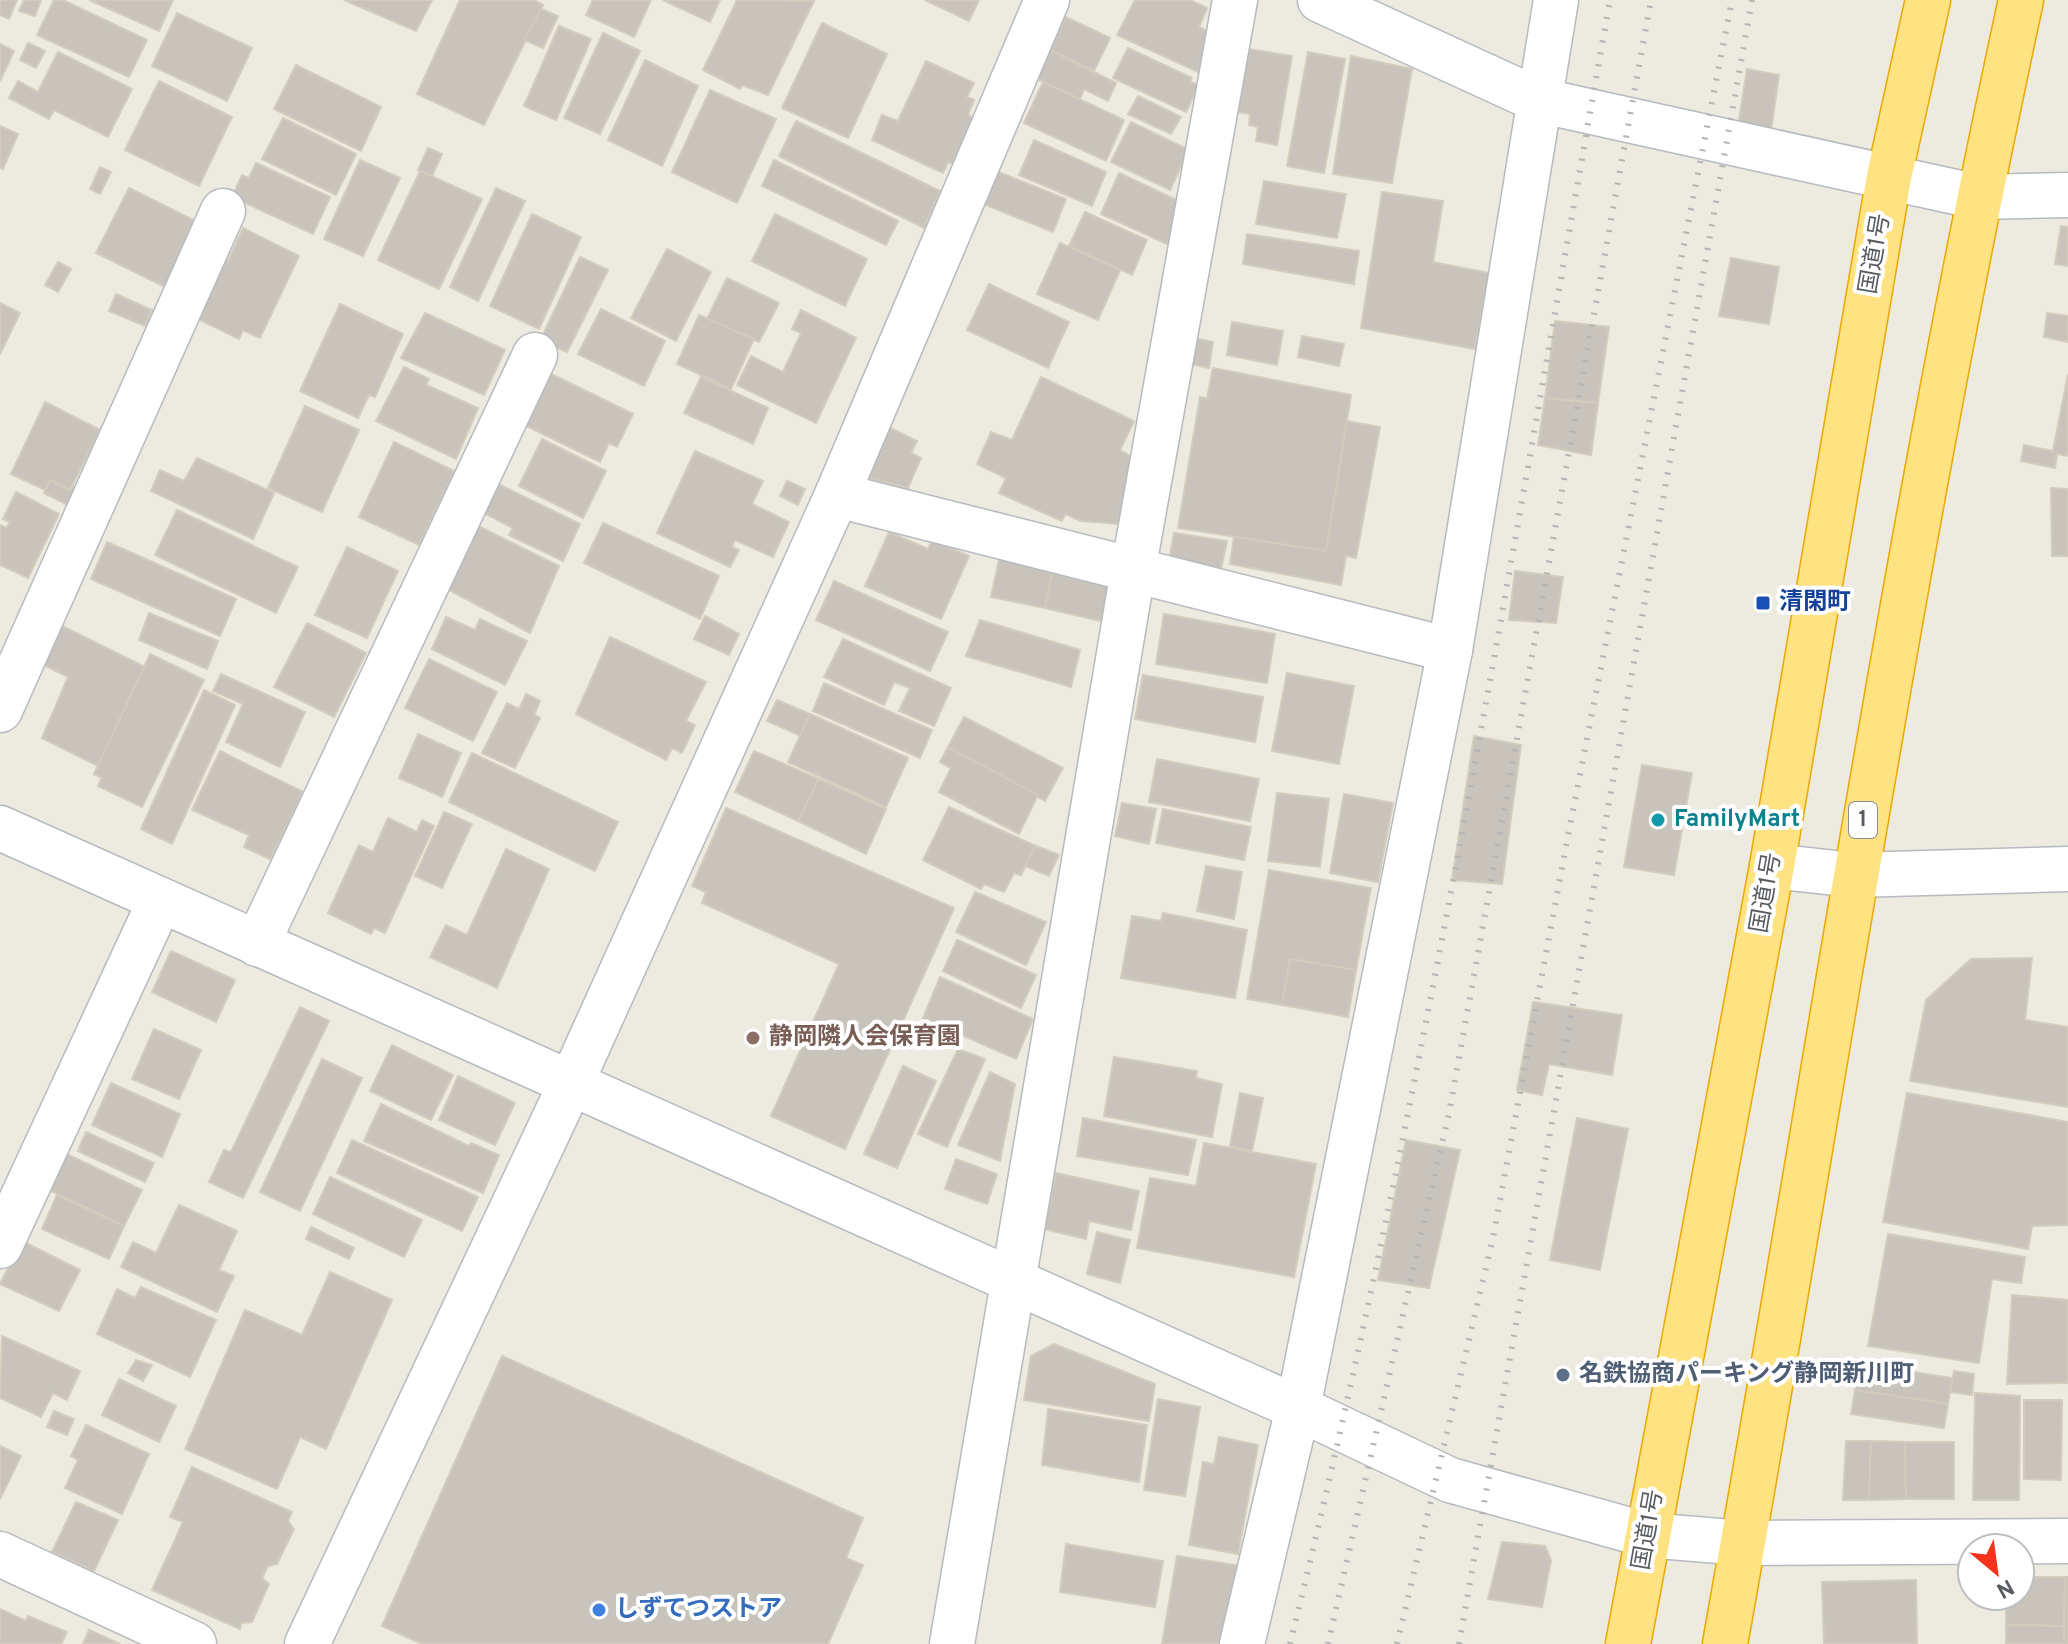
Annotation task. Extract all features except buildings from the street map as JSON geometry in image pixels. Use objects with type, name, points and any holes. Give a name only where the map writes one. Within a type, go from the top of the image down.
[{"type":"highway","name":"国道1号","points":[[1628,1644],[1772,866],[1889,177],[1928,0]]},
{"type":"highway","name":"1","points":[[1725,1644],[1853,875],[1978,197],[2021,0]]},
{"type":"street","points":[[321,1640],[837,495],[1047,0]]},
{"type":"street","points":[[952,1644],[1133,571],[1235,0]]},
{"type":"street","points":[[1320,0],[1538,100],[1978,197],[2068,195]]},
{"type":"street","points":[[1242,1644],[1298,1408],[1450,650],[1556,0]]},
{"type":"street","points":[[0,710],[223,211]]},
{"type":"street","points":[[257,944],[535,355]]},
{"type":"street","points":[[837,495],[1450,650]]},
{"type":"street","points":[[0,828],[572,1081],[1298,1408],[1450,1480],[1647,1535],[1743,1543],[2068,1541]]},
{"type":"street","points":[[1772,866],[1853,875],[2068,869]]},
{"type":"street","points":[[0,1246],[160,901]]},
{"type":"street","points":[[0,1554],[194,1644]]},
{"type":"railway","points":[[1290,1644],[1383,1236],[1424,1031],[1464,825],[1610,0]]},
{"type":"railway","points":[[1328,1644],[1449,1113],[1651,0]]},
{"type":"railway","points":[[1397,1644],[1493,1238],[1566,846],[1732,0]]},
{"type":"railway","points":[[1459,1644],[1752,0]]},
{"type":"place","name":"清閑町","points":[[1763,603]]},
{"type":"place","name":"FamilyMart","points":[[1658,820]]},
{"type":"place","name":"静岡隣人会保育園","points":[[753,1038]]},
{"type":"place","name":"名鉄協商パーキング静岡新川町","points":[[1563,1375]]},
{"type":"place","name":"しずてつストア","points":[[599,1610]]}]
